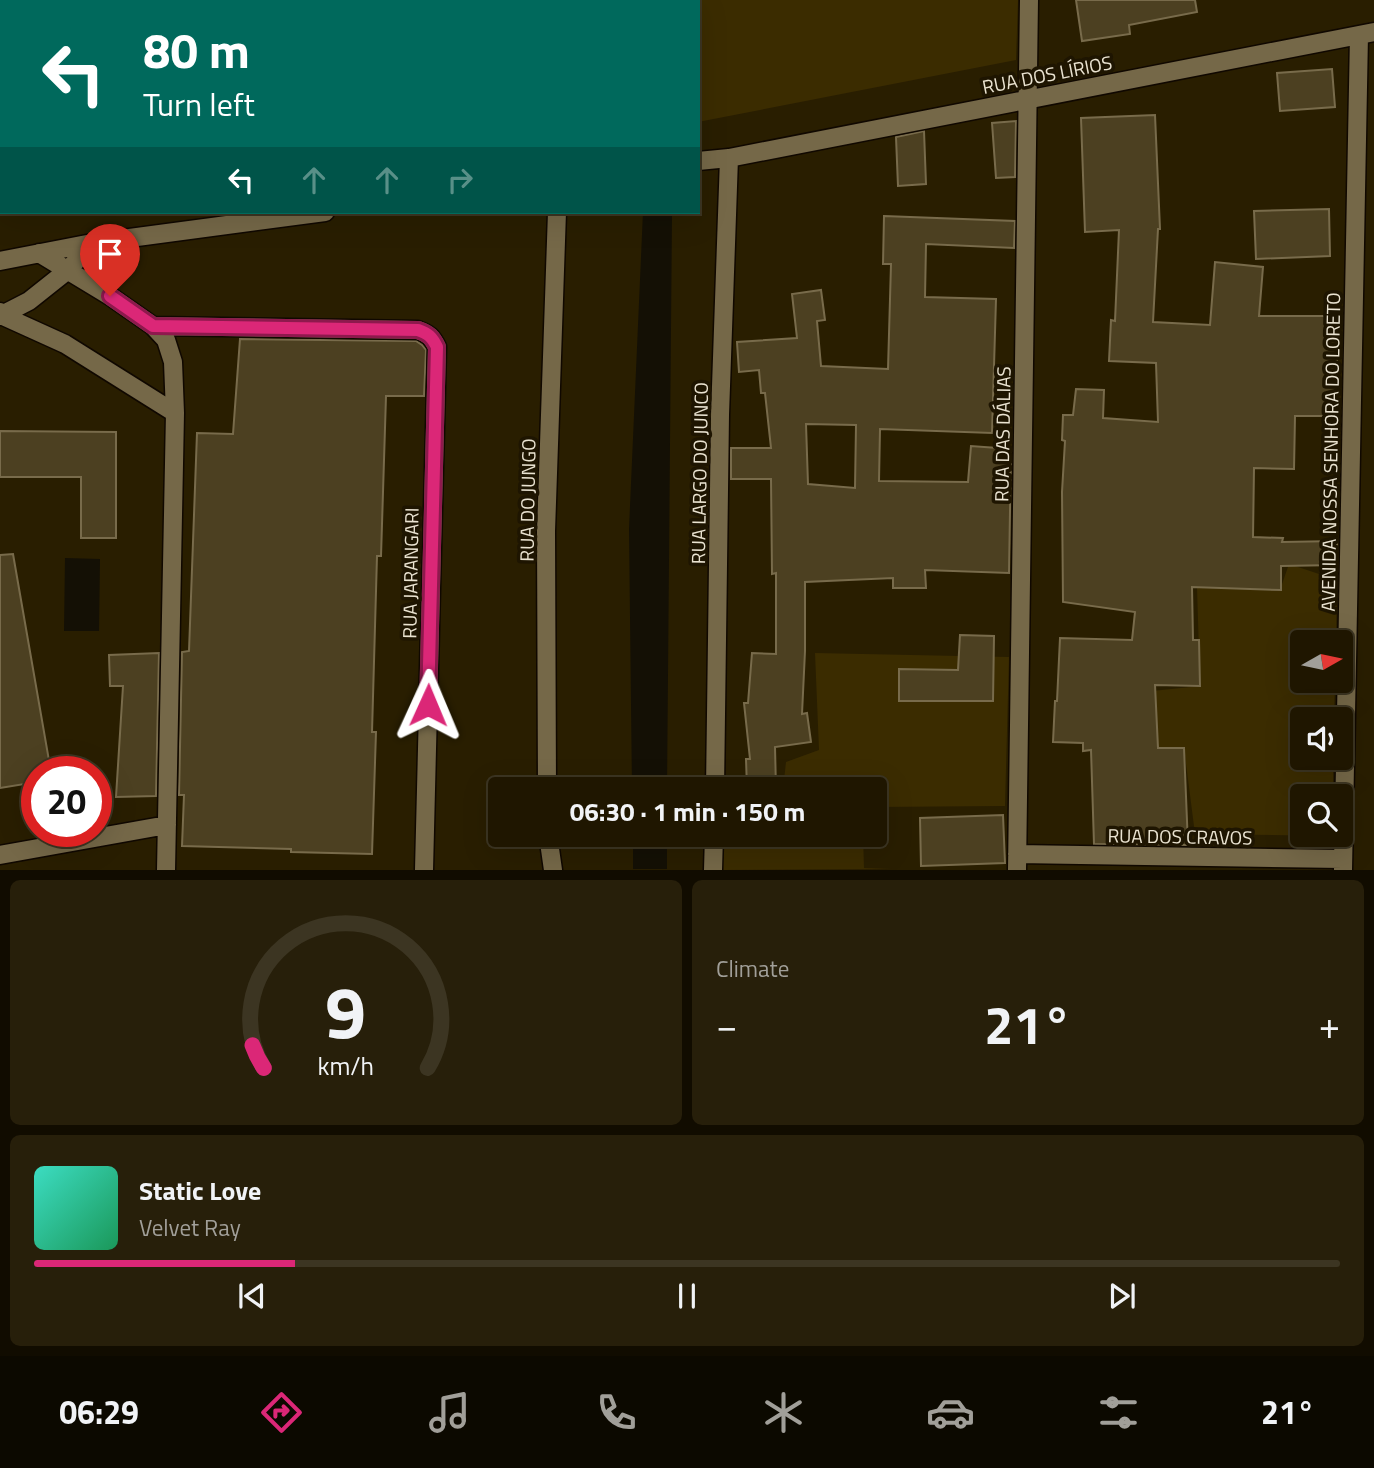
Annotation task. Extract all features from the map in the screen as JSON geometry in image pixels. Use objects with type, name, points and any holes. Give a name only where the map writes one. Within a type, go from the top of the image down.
[{"type":"street","name":"RUA DAS DÁLIAS","points":[[1017,862],[1030,0]]},
{"type":"street","name":"RUA DOS LÍRIOS","points":[[700,162],[1367,34]]},
{"type":"street","name":"AVENIDA NOSSA SENHORA DO LORETO","points":[[1343,864],[1367,34]]},
{"type":"street","name":"RUA LARGO DO JUNCO","points":[[715,777],[720,415],[729,158]]},
{"type":"street","points":[[0,261],[93,243],[310,214]]},
{"type":"street","name":"RUA DO JUNGO","points":[[547,777],[546,531],[557,214]]},
{"type":"street","points":[[0,314],[29,301],[68,270],[93,243]]},
{"type":"street","points":[[39,253],[153,326],[166,340],[173,362],[175,413],[166,870]]},
{"type":"street","points":[[0,314],[65,344],[175,413]]},
{"type":"street","name":"RUA JARANGARI","points":[[153,326],[418,330],[433,338],[437,347],[424,870]]},
{"type":"street","points":[[0,855],[167,825]]},
{"type":"street","points":[[550,847],[553,870]]},
{"type":"street","points":[[713,870],[714,847]]},
{"type":"street","name":"RUA DOS CRAVOS","points":[[1017,862],[1343,864]]},
{"type":"shaded area","points":[[700,0],[1018,0],[1016,60],[700,122]]},
{"type":"shaded area","points":[[643,214],[672,214],[667,777],[632,777],[629,529]]},
{"type":"shaded area","points":[[65,558],[100,559],[99,631],[64,631]]},
{"type":"shaded area","points":[[1289,564],[1337,580],[1336,630],[1290,630],[1290,693],[1335,693],[1334,707],[1290,707],[1290,770],[1333,770],[1333,784],[1290,784],[1290,835],[1195,834],[1184,748],[1121,750],[1133,693],[1200,686],[1197,587],[1280,590]]},
{"type":"shaded area","points":[[815,653],[1009,657],[1005,806],[887,807],[887,777],[784,777],[786,762],[819,750]]},
{"type":"shaded area","points":[[633,847],[667,847],[667,869],[633,869]]},
{"type":"shaded area","points":[[722,847],[863,847],[864,868],[892,869],[721,870]]},
{"type":"building","points":[[1076,0],[1195,0],[1197,12],[1129,25],[1130,34],[1082,41]]},
{"type":"building","points":[[1332,69],[1335,107],[1280,111],[1277,73]]},
{"type":"building","points":[[1155,115],[1160,229],[1153,322],[1210,325],[1215,262],[1263,267],[1259,316],[1337,316],[1337,416],[1295,416],[1294,469],[1254,468],[1253,537],[1283,538],[1282,542],[1337,541],[1337,565],[1281,566],[1281,590],[1192,587],[1193,640],[1199,640],[1200,686],[1155,685],[1158,748],[1184,748],[1188,845],[1094,844],[1091,750],[1083,751],[1083,743],[1053,742],[1060,638],[1132,640],[1135,612],[1063,602],[1063,415],[1073,415],[1076,389],[1104,390],[1103,418],[1158,422],[1156,363],[1109,361],[1111,320],[1115,321],[1119,230],[1085,232],[1081,118]]},
{"type":"building","points":[[1016,121],[1015,177],[996,178],[992,123]]},
{"type":"building","points":[[924,131],[926,184],[898,186],[896,137]]},
{"type":"building","points":[[1329,209],[1330,256],[1256,259],[1254,211]]},
{"type":"building","points":[[884,216],[1015,221],[1014,248],[926,244],[925,297],[996,299],[992,433],[880,429],[879,481],[968,482],[971,446],[1011,449],[1009,573],[925,570],[926,588],[893,588],[893,578],[805,582],[802,714],[807,713],[811,742],[775,747],[776,777],[747,777],[746,759],[750,759],[744,703],[748,703],[752,653],[776,654],[776,573],[772,574],[771,479],[731,479],[731,448],[771,448],[765,393],[761,393],[759,370],[739,372],[737,342],[797,338],[792,294],[821,290],[825,320],[817,321],[821,366],[888,369],[891,264],[883,264]],"holes":[[[806,424],[856,425],[855,488],[808,484]]]},
{"type":"building","points":[[240,339],[416,341],[426,350],[424,396],[386,396],[381,556],[377,556],[372,854],[182,846],[184,795],[179,795],[182,652],[189,651],[197,433],[233,434]]},
{"type":"building","points":[[0,431],[116,432],[116,538],[81,538],[81,477],[0,477]]},
{"type":"building","points":[[13,554],[48,756],[21,756],[21,785],[0,788],[0,555]]},
{"type":"building","points":[[960,635],[994,636],[993,701],[899,701],[899,669],[958,670]]},
{"type":"building","points":[[159,653],[156,796],[116,797],[123,686],[110,686],[109,655]]},
{"type":"building","points":[[1003,815],[1005,863],[921,866],[920,818]]},
{"type":"route","points":[[110,296],[153,326],[418,330],[433,338],[437,347],[428,705]]}]
